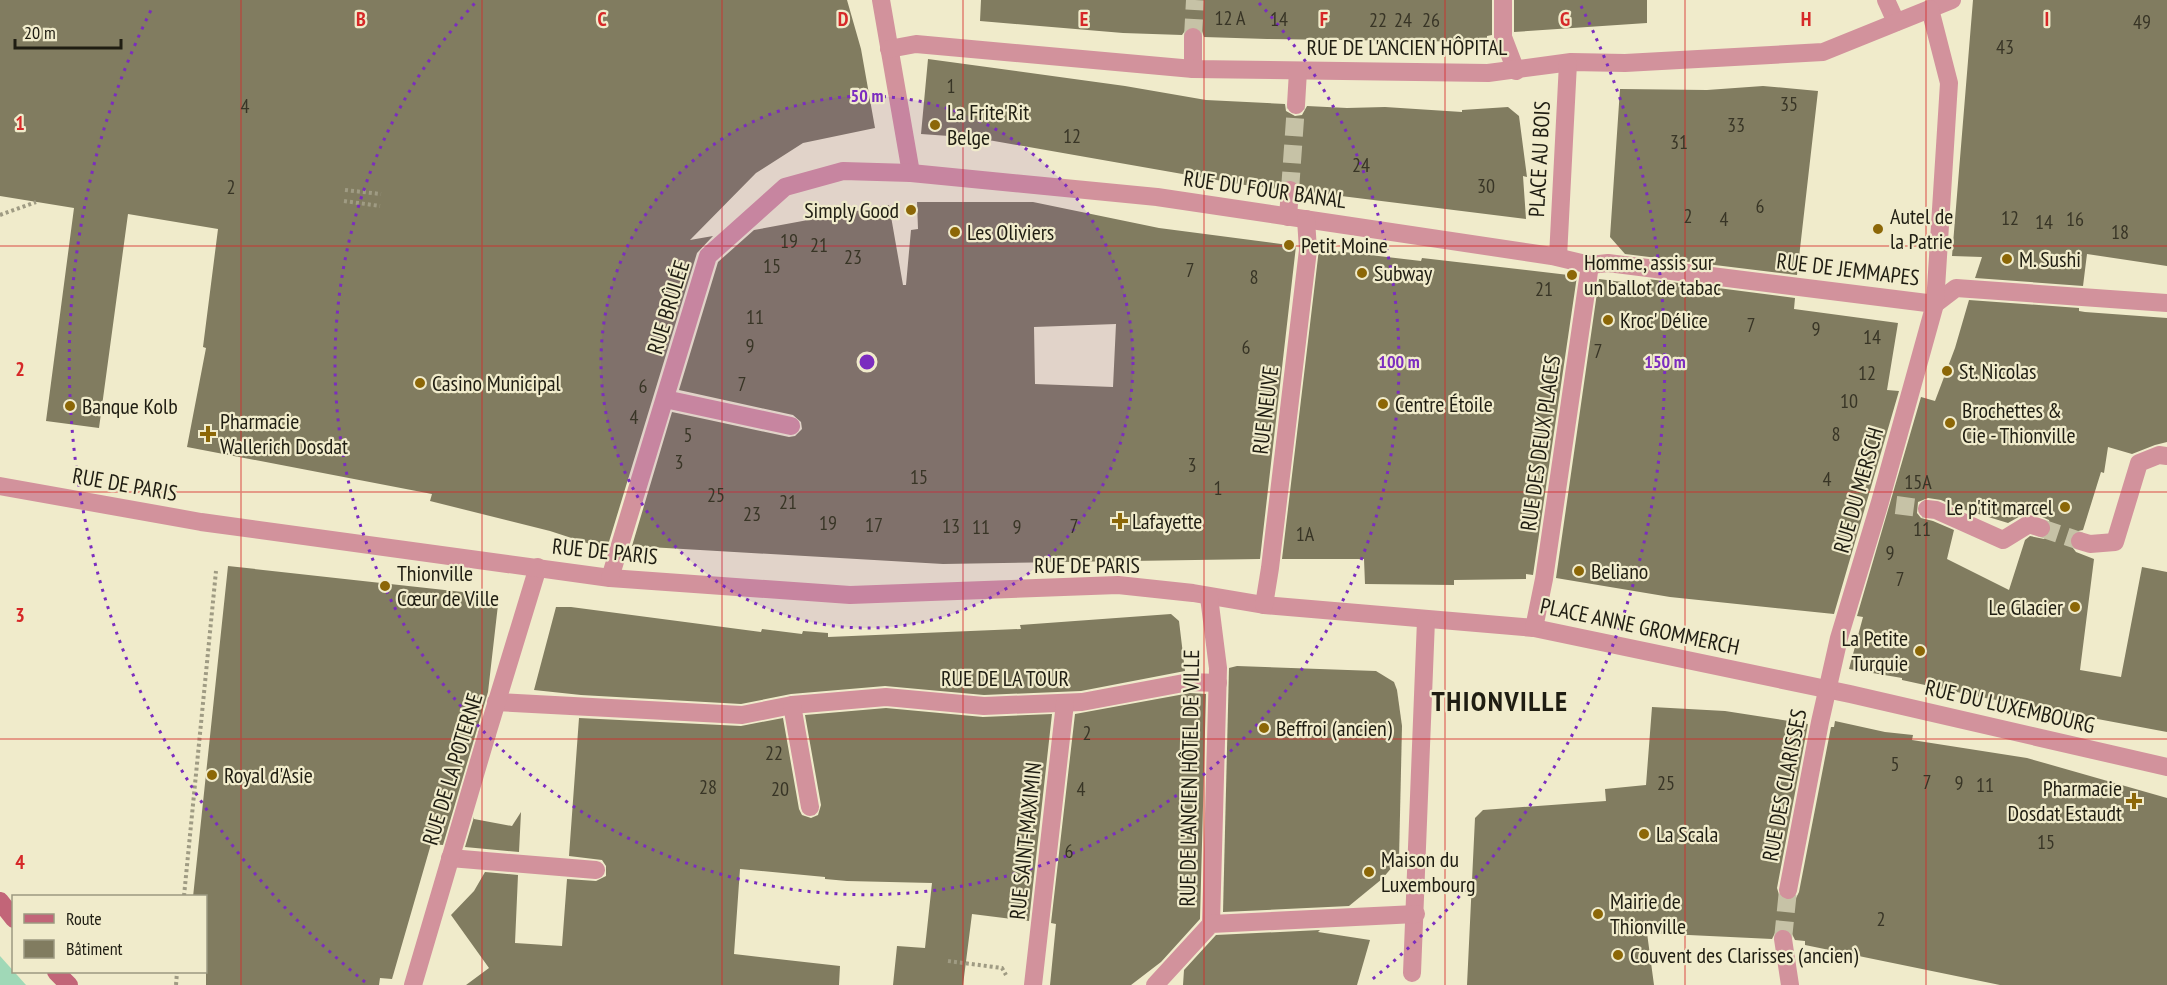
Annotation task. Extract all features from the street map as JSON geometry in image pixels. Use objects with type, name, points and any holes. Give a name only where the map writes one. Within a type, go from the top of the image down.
[{"type":"main road","points":[[0,901],[12,916]]},
{"type":"main road","points":[[57,973],[69,985]]},
{"type":"street","points":[[881,0],[911,173]]},
{"type":"street","points":[[1503,0],[1503,37],[1516,71]]},
{"type":"street","points":[[1886,0],[1896,22]]},
{"type":"street","name":"RUE DE L'ANCIEN HÔPITAL","points":[[889,49],[916,44],[1193,69],[1488,74],[1568,63],[1625,63],[1823,52],[1952,0]]},
{"type":"street","name":"RUE DU MERSCH","points":[[1835,691],[1839,638],[1888,504],[1935,304],[1948,83],[1930,9]]},
{"type":"street","points":[[1193,37],[1193,69]]},
{"type":"street","name":"PLACE AU BOIS","points":[[1558,257],[1568,63]]},
{"type":"street","points":[[1296,105],[1298,70]]},
{"type":"street","name":"RUE BRÛLÉE","points":[[610,578],[708,256],[785,187],[843,171],[931,175]]},
{"type":"street","name":"RUE DU FOUR BANAL","points":[[931,175],[1156,197],[1558,257],[1590,265]]},
{"type":"street","name":"RUE NEUVE","points":[[1264,605],[1308,250],[1290,190]]},
{"type":"street","name":"RUE DE JEMMAPES","points":[[1590,265],[1608,263],[1935,304],[1956,288],[2167,303]]},
{"type":"street","name":"RUE DES DEUX PLACES","points":[[1534,628],[1544,579],[1590,265]]},
{"type":"street","points":[[665,399],[791,426]]},
{"type":"street","points":[[2080,541],[2090,544],[2115,542],[2139,463],[2159,455],[2167,456]]},
{"type":"street","name":"RUE DE PARIS","points":[[0,486],[201,522],[610,578],[850,595],[1118,585],[1193,593],[1209,597]]},
{"type":"street","points":[[1927,509],[1936,510],[2003,540],[2030,524],[2041,528]]},
{"type":"street","name":"RUE DE LA POTERNE","points":[[413,985],[538,567]]},
{"type":"street","name":"PLACE ANNE GROMMERCH","points":[[1209,597],[1264,605],[1534,628],[1835,691]]},
{"type":"street","name":"RUE DE L'ANCIEN HÔTEL DE VILLE","points":[[1209,597],[1218,668],[1211,924]]},
{"type":"street","points":[[1412,973],[1426,620]]},
{"type":"street","name":"RUE DE LA TOUR","points":[[496,702],[742,715],[792,705],[886,697],[984,706],[1082,702],[1189,682],[1218,683]]},
{"type":"street","name":"RUE DU LUXEMBOURG","points":[[1835,691],[2167,767]]},
{"type":"street","name":"RUE DES CLARISSES","points":[[1788,890],[1835,691]]},
{"type":"street","name":"RUE SAINT-MAXIMIN","points":[[1033,985],[1065,703]]},
{"type":"street","points":[[792,705],[810,807]]},
{"type":"street","points":[[450,858],[596,870]]},
{"type":"street","points":[[1155,985],[1211,924],[1416,914]]},
{"type":"street","points":[[1783,939],[1790,985]]},
{"type":"path","points":[[345,190],[381,194]]},
{"type":"path","points":[[344,201],[380,206]]},
{"type":"path","points":[[0,215],[36,202]]},
{"type":"path","points":[[184,895],[216,572]]},
{"type":"path","points":[[948,961],[1002,968],[1010,982]]},
{"type":"green space","points":[[0,956],[12,969],[12,973],[15,973],[26,985],[0,985]]},
{"type":"building","points":[[0,0],[847,0],[861,49],[875,128],[803,143],[756,173],[690,240],[713,236],[697,253],[608,545],[590,544],[550,531],[430,501],[432,494],[187,447],[206,348],[203,347],[218,229],[128,214],[99,428],[46,421],[74,208],[0,196]]},
{"type":"building","points":[[981,0],[1492,0],[1492,35],[1487,36],[1487,42],[1267,39],[1204,37],[1202,31],[1194,26],[1187,28],[1182,35],[1123,33],[980,21]]},
{"type":"building","points":[[1514,0],[1647,0],[1647,23],[1514,32]]},
{"type":"building","points":[[1973,0],[2167,0],[2167,266],[2087,254],[2083,286],[1975,278],[1982,257],[1952,256]]},
{"type":"building","points":[[928,59],[1125,86],[1206,100],[1285,104],[1286,111],[1295,116],[1302,115],[1307,106],[1385,107],[1462,112],[1462,110],[1508,107],[1519,116],[1527,177],[1523,176],[1526,219],[1301,191],[1300,185],[1291,179],[1285,180],[1279,189],[1245,185],[977,138],[921,134]]},
{"type":"building","points":[[1763,86],[1818,91],[1797,275],[1625,254],[1610,237],[1620,89],[1707,90]]},
{"type":"building","points":[[917,202],[1033,202],[1159,228],[1296,246],[1260,559],[943,564],[632,546],[672,412],[789,437],[795,436],[802,429],[801,422],[793,415],[679,390],[718,262],[754,230],[889,205],[903,285],[906,285],[911,230],[918,229]],"holes":[[[1116,324],[1113,387],[1035,384],[1034,327]]]},
{"type":"building","name":"Centre Étoile","points":[[1319,249],[1577,276],[1533,575],[1526,574],[1526,579],[1454,580],[1454,585],[1365,584],[1364,559],[1282,559]]},
{"type":"building","points":[[1599,279],[1654,286],[1648,279],[1795,298],[1794,309],[1898,323],[1887,390],[1899,391],[1834,614],[1670,597],[1556,578]]},
{"type":"building","points":[[1969,300],[2079,308],[2079,311],[2085,312],[2167,318],[2167,442],[2132,454],[2108,447],[2104,473],[2101,472],[2083,530],[2073,532],[2069,543],[2076,552],[2094,559],[2080,670],[2121,677],[2142,567],[2167,572],[2167,732],[1980,697],[1902,680],[1902,678],[1849,669],[1863,617],[1857,616],[1921,397],[1935,401],[1955,348]],"holes":[[[1928,498],[1941,500],[2008,523],[2024,514],[2033,513],[2049,520],[2052,531],[2044,539],[2030,536],[2025,540],[2009,590],[1947,559],[1954,530],[1921,518],[1917,513],[1918,502]]]},
{"type":"building","points":[[228,566],[499,596],[488,692],[443,845],[431,844],[392,979],[380,978],[379,985],[206,985],[207,895],[193,895]]},
{"type":"building","points":[[556,607],[571,607],[761,632],[762,629],[802,634],[803,631],[828,633],[828,637],[1021,629],[1020,625],[1171,614],[1179,621],[1185,671],[1081,691],[984,695],[885,686],[791,694],[741,704],[581,695],[534,690]]},
{"type":"building","points":[[1237,666],[1376,671],[1394,682],[1402,726],[1399,859],[1382,879],[1349,906],[1223,912],[1229,668]]},
{"type":"building","points":[[1190,693],[1206,694],[1200,919],[1161,962],[1131,985],[1050,985],[1056,924],[1051,923],[1075,714]]},
{"type":"building","points":[[1652,707],[1725,711],[1808,724],[1777,888],[1780,898],[1786,901],[1796,898],[1799,892],[1831,727],[1834,727],[1835,721],[1885,732],[1913,735],[1912,740],[2027,758],[2167,798],[2167,985],[2000,985],[1805,945],[1805,941],[1795,940],[1791,932],[1782,928],[1776,931],[1772,939],[1647,933],[1654,985],[1467,985],[1475,818],[1483,810],[1606,801],[1605,789],[1646,785]]},
{"type":"building","points":[[886,708],[983,717],[1052,714],[1029,921],[972,914],[963,985],[893,985],[897,946],[925,948],[932,883],[847,881],[740,869],[734,954],[840,966],[839,985],[466,985],[489,968],[451,915],[474,891],[485,872],[518,875],[515,943],[562,946],[567,879],[596,881],[606,876],[606,866],[602,860],[569,856],[579,718],[741,726],[783,718],[799,809],[802,815],[811,818],[818,815],[821,805],[805,715]]},
{"type":"building","points":[[521,812],[519,852],[465,847],[474,817],[474,819],[512,826]]},
{"type":"building","points":[[1320,930],[1318,932],[1370,940],[1357,985],[1183,985],[1184,970],[1216,935]]},
{"type":"tunnel","points":[[1193,37],[1195,0]]},
{"type":"tunnel","points":[[1290,190],[1296,105]]},
{"type":"tunnel","points":[[1896,505],[1927,509]]},
{"type":"tunnel","points":[[2041,528],[2080,541]]},
{"type":"tunnel","points":[[1783,939],[1788,890]]},
{"type":"place","name":"La Frite'Rit Belge","points":[[935,125]]},
{"type":"place","name":"Simply Good","points":[[911,210]]},
{"type":"place","name":"Autel de la Patrie","points":[[1878,229]]},
{"type":"place","name":"Les Oliviers","points":[[955,232]]},
{"type":"place","name":"Petit Moine","points":[[1289,245]]},
{"type":"place","name":"M. Sushi","points":[[2007,259]]},
{"type":"place","name":"Subway","points":[[1362,273]]},
{"type":"place","name":"Homme, assis sur un ballot de tabac","points":[[1572,275]]},
{"type":"place","name":"Kroc' Délice","points":[[1608,320]]},
{"type":"place","name":"St. Nicolas","points":[[1947,371]]},
{"type":"place","name":"Casino Municipal","points":[[420,383]]},
{"type":"place","name":"Centre Étoile","points":[[1383,404]]},
{"type":"place","name":"Banque Kolb","points":[[70,406]]},
{"type":"place","name":"Brochettes & Cie - Thionville","points":[[1950,423]]},
{"type":"place","name":"Pharmacie Wallerich Dosdat","points":[[208,434]]},
{"type":"place","name":"Le p'tit marcel","points":[[2065,507]]},
{"type":"place","name":"Lafayette","points":[[1120,521]]},
{"type":"place","name":"Beliano","points":[[1579,571]]},
{"type":"place","name":"Thionville Cœur de Ville","points":[[385,586]]},
{"type":"place","name":"Le Glacier","points":[[2075,607]]},
{"type":"place","name":"La Petite Turquie","points":[[1920,651]]},
{"type":"place","name":"Beffroi (ancien)","points":[[1264,728]]},
{"type":"place","name":"Royal d'Asie","points":[[212,775]]},
{"type":"place","name":"Pharmacie Dosdat Estaudt","points":[[2134,801]]},
{"type":"place","name":"La Scala","points":[[1644,834]]},
{"type":"place","name":"Maison du Luxembourg","points":[[1369,872]]},
{"type":"place","name":"Mairie de Thionville","points":[[1598,914]]},
{"type":"place","name":"Couvent des Clarisses (ancien)","points":[[1618,955]]},
{"type":"district","name":"THIONVILLE","points":[[1500,700]]}]
